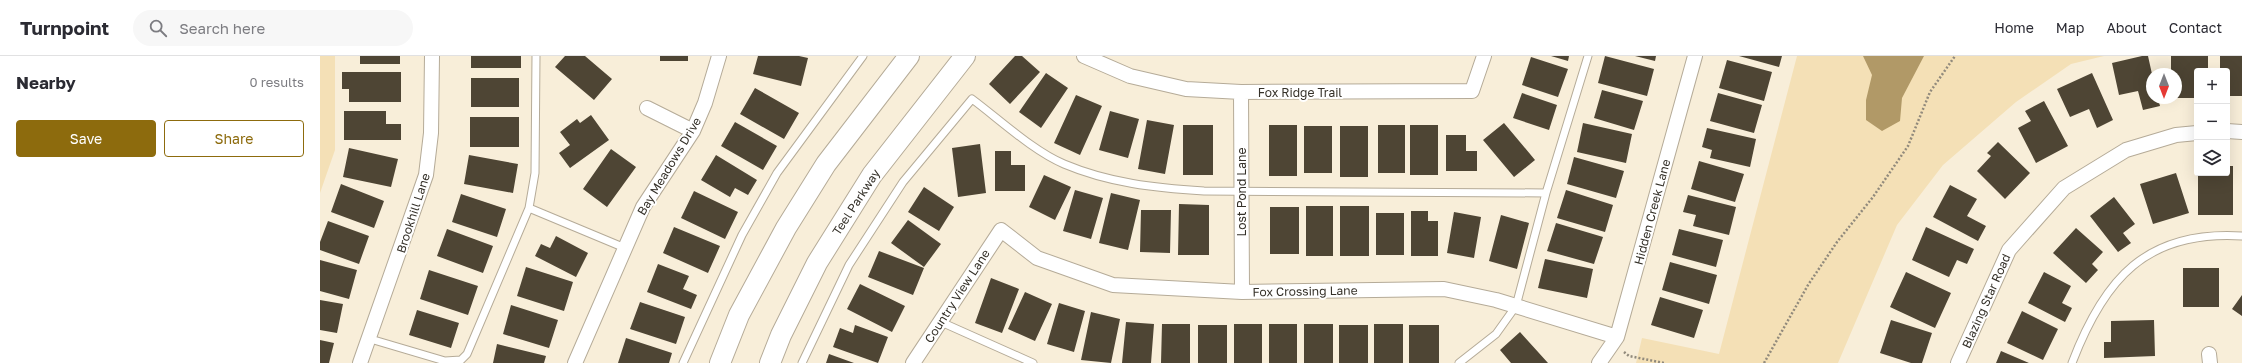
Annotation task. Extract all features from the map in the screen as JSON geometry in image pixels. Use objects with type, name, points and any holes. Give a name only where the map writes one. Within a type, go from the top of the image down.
[{"type":"main road","points":[[720,363],[739,315],[786,228],[826,164],[909,56]]},
{"type":"main road","name":"Teel Parkway","points":[[770,363],[781,335],[817,263],[864,187],[965,56]]},
{"type":"street","name":"Brookhill Lane","points":[[360,363],[367,338],[400,253],[426,175],[431,133],[432,56]]},
{"type":"street","name":"Bay Meadows Drive","points":[[575,363],[643,207],[693,131],[705,103],[719,56]]},
{"type":"street","name":"Fox Ridge Trail","points":[[1084,56],[1130,76],[1186,89],[1241,92],[1472,91],[1484,56]]},
{"type":"street","points":[[1111,56],[1130,76]]},
{"type":"street","name":"Hidden Creek Lane","points":[[1599,363],[1617,337],[1694,56]]},
{"type":"street","name":"Lost Pond Lane","points":[[1241,92],[1242,292]]},
{"type":"street","points":[[647,108],[693,131]]},
{"type":"street","points":[[2230,131],[2242,132]]},
{"type":"street","name":"Blazing Star Road","points":[[1958,363],[2009,250],[2064,188],[2126,150],[2176,135],[2194,132]]},
{"type":"street","name":"Fox Crossing Lane","points":[[1001,230],[1037,258],[1113,285],[1242,292],[1444,289],[1516,306],[1617,337]]},
{"type":"street","name":"Country View Lane","points":[[914,363],[1001,230]]},
{"type":"lane","points":[[367,338],[445,361],[461,360],[466,354],[529,208],[534,173],[536,56]]},
{"type":"lane","points":[[683,363],[742,236],[777,173],[863,56]]},
{"type":"lane","points":[[1459,363],[1496,334],[1516,306],[1546,193],[1588,56]]},
{"type":"lane","points":[[802,363],[853,258],[903,182],[972,99],[1027,140],[1063,163],[1108,179],[1154,188],[1241,191],[1546,193]]},
{"type":"lane","points":[[529,208],[625,248]]},
{"type":"lane","points":[[2072,363],[2107,292],[2138,261],[2169,244],[2198,236],[2242,236]]},
{"type":"lane","points":[[941,322],[1021,361],[1033,363]]},
{"type":"path","points":[[1764,363],[1808,285],[1837,242],[1873,197],[1908,146],[1930,92],[1955,56]]},
{"type":"path","points":[[1617,337],[1618,346],[1629,356],[1664,363]]},
{"type":"shaded area","points":[[320,56],[335,56],[335,150],[320,193]]},
{"type":"shaded area","points":[[1797,56],[2104,56],[2071,64],[2016,102],[1943,165],[1897,225],[1838,363],[1636,363],[1642,338],[1719,354]]},
{"type":"shaded area","points":[[1863,56],[1924,56],[1902,98],[1900,121],[1882,131],[1866,120],[1866,100],[1872,75]]},
{"type":"building","points":[[360,56],[400,56],[400,64],[360,64]]},
{"type":"building","points":[[471,56],[521,56],[521,68],[471,68]]},
{"type":"building","points":[[565,56],[585,56],[612,79],[594,100],[555,67]]},
{"type":"building","points":[[660,56],[688,56],[688,61],[660,61]]},
{"type":"building","points":[[758,56],[799,56],[808,58],[801,86],[753,74]]},
{"type":"building","points":[[1015,56],[1022,56],[1040,72],[1010,104],[989,84]]},
{"type":"building","points":[[1551,56],[1569,56],[1568,61]]},
{"type":"building","points":[[1605,56],[1654,69],[1647,96],[1598,83]]},
{"type":"building","points":[[1635,56],[1656,56],[1655,61]]},
{"type":"building","points":[[1739,56],[1782,56],[1779,67]]},
{"type":"building","points":[[2148,56],[2151,68],[2146,68],[2146,104],[2160,104],[2160,106],[2143,110],[2138,91],[2119,95],[2112,63]]},
{"type":"building","points":[[2171,56],[2208,56],[2208,68],[2194,68],[2194,98],[2182,98],[2182,68],[2171,68]]},
{"type":"building","points":[[2220,56],[2242,56],[2242,96],[2230,96],[2230,68],[2220,68]]},
{"type":"building","points":[[1531,57],[1568,69],[1558,97],[1522,85]]},
{"type":"building","points":[[1727,60],[1772,72],[1764,101],[1719,88]]},
{"type":"building","points":[[342,72],[401,72],[401,102],[349,102],[349,89],[342,89]]},
{"type":"building","points":[[1046,73],[1068,88],[1041,128],[1019,112]]},
{"type":"building","points":[[2092,73],[2113,120],[2097,128],[2089,109],[2070,117],[2057,89]]},
{"type":"building","points":[[471,78],[519,78],[519,107],[471,107]]},
{"type":"building","points":[[755,88],[799,113],[784,139],[740,114]]},
{"type":"building","points":[[1602,90],[1643,101],[1634,130],[1594,118]]},
{"type":"building","points":[[1522,93],[1557,105],[1549,130],[1513,118]]},
{"type":"building","points":[[1718,93],[1762,105],[1754,133],[1710,121]]},
{"type":"building","points":[[1076,95],[1102,106],[1080,155],[1054,143]]},
{"type":"building","points":[[2044,101],[2068,146],[2036,163],[2018,128],[2031,121],[2025,111]]},
{"type":"building","points":[[344,111],[386,111],[386,124],[401,124],[401,140],[344,140]]},
{"type":"building","points":[[1110,111],[1139,119],[1128,158],[1099,150]]},
{"type":"building","points":[[591,115],[609,140],[570,168],[559,153],[570,145],[560,132],[577,119],[580,123]]},
{"type":"building","points":[[470,117],[519,117],[519,147],[470,147]]},
{"type":"building","points":[[1147,120],[1174,125],[1165,174],[1138,169]]},
{"type":"building","points":[[735,122],[777,146],[763,170],[721,146]]},
{"type":"building","points":[[1504,123],[1535,160],[1514,177],[1483,140]]},
{"type":"building","points":[[1583,123],[1632,134],[1626,163],[1577,152]]},
{"type":"building","points":[[1183,125],[1213,125],[1213,175],[1183,175]]},
{"type":"building","points":[[1269,125],[1297,125],[1297,176],[1269,176]]},
{"type":"building","points":[[1378,125],[1405,125],[1405,173],[1378,173]]},
{"type":"building","points":[[1410,125],[1438,125],[1438,175],[1410,175]]},
{"type":"building","points":[[1304,126],[1332,126],[1332,173],[1304,173]]},
{"type":"building","points":[[1340,126],[1368,126],[1368,177],[1340,177]]},
{"type":"building","points":[[1707,128],[1756,139],[1750,167],[1710,158],[1712,150],[1702,147]]},
{"type":"building","points":[[1446,135],[1466,135],[1466,151],[1477,151],[1477,171],[1446,171]]},
{"type":"building","points":[[1998,142],[2030,173],[2005,199],[1977,171],[1991,156],[1987,153]]},
{"type":"building","points":[[980,144],[986,193],[958,197],[952,148]]},
{"type":"building","points":[[349,148],[398,159],[391,187],[343,177]]},
{"type":"building","points":[[611,149],[636,167],[607,207],[583,189]]},
{"type":"building","points":[[995,151],[1011,151],[1011,165],[1025,165],[1025,191],[995,191]]},
{"type":"building","points":[[469,155],[518,164],[513,193],[464,184]]},
{"type":"building","points":[[716,155],[757,180],[748,195],[735,188],[730,197],[701,180]]},
{"type":"building","points":[[1574,157],[1624,171],[1616,198],[1567,184]]},
{"type":"building","points":[[1699,161],[1744,174],[1735,202],[1691,189]]},
{"type":"building","points":[[2230,166],[2233,166],[2233,215],[2198,215],[2198,176],[2230,176]]},
{"type":"building","points":[[2176,173],[2189,213],[2153,224],[2140,184]]},
{"type":"building","points":[[1044,175],[1071,187],[1055,220],[1029,207]]},
{"type":"building","points":[[341,184],[384,201],[374,228],[331,212]]},
{"type":"building","points":[[1950,185],[1977,199],[1967,216],[1986,226],[1978,241],[1933,217]]},
{"type":"building","points":[[924,187],[954,207],[939,231],[908,212]]},
{"type":"building","points":[[1075,190],[1103,198],[1091,239],[1063,231]]},
{"type":"building","points":[[1566,190],[1613,205],[1605,232],[1557,218]]},
{"type":"building","points":[[694,191],[738,212],[725,239],[681,218]]},
{"type":"building","points":[[1111,193],[1140,200],[1128,250],[1099,243]]},
{"type":"building","points":[[461,194],[506,209],[497,237],[452,222]]},
{"type":"building","points":[[1688,195],[1736,207],[1729,235],[1693,226],[1696,215],[1683,212]]},
{"type":"building","points":[[2114,197],[2135,224],[2123,233],[2131,243],[2118,252],[2090,216]]},
{"type":"building","points":[[1179,204],[1209,205],[1209,255],[1178,255]]},
{"type":"building","points":[[1306,206],[1333,206],[1333,256],[1306,256]]},
{"type":"building","points":[[1340,206],[1369,206],[1369,256],[1340,256]]},
{"type":"building","points":[[1270,207],[1299,207],[1299,254],[1270,254]]},
{"type":"building","points":[[1141,210],[1171,210],[1170,253],[1140,252]]},
{"type":"building","points":[[1411,211],[1428,211],[1428,221],[1438,221],[1438,256],[1411,256]]},
{"type":"building","points":[[1454,212],[1481,217],[1474,258],[1447,253]]},
{"type":"building","points":[[1376,213],[1404,213],[1404,255],[1376,255]]},
{"type":"building","points":[[1501,215],[1529,223],[1517,269],[1489,261]]},
{"type":"building","points":[[908,220],[941,244],[924,267],[891,243]]},
{"type":"building","points":[[328,221],[369,236],[359,264],[320,250],[320,242]]},
{"type":"building","points":[[1556,223],[1603,237],[1594,264],[1547,251]]},
{"type":"building","points":[[674,227],[720,246],[708,273],[663,253]]},
{"type":"building","points":[[1926,227],[1974,249],[1967,264],[1957,260],[1949,277],[1912,260]]},
{"type":"building","points":[[2076,228],[2103,252],[2092,264],[2098,270],[2086,283],[2053,253]]},
{"type":"building","points":[[447,229],[493,246],[483,273],[437,256]]},
{"type":"building","points":[[1679,229],[1723,240],[1716,267],[1672,255]]},
{"type":"building","points":[[556,236],[588,253],[576,277],[535,256],[541,244],[550,248]]},
{"type":"building","points":[[879,251],[924,268],[913,295],[868,277]]},
{"type":"building","points":[[1545,259],[1593,269],[1587,298],[1538,288]]},
{"type":"building","points":[[320,260],[357,270],[349,299],[320,291]]},
{"type":"building","points":[[1670,262],[1717,275],[1709,304],[1662,290]]},
{"type":"building","points":[[658,264],[689,276],[683,289],[697,295],[691,309],[647,292]]},
{"type":"building","points":[[526,267],[573,282],[564,311],[517,296]]},
{"type":"building","points":[[2183,268],[2219,268],[2219,307],[2183,307]]},
{"type":"building","points":[[429,270],[478,286],[468,315],[420,299]]},
{"type":"building","points":[[1906,272],[1951,293],[1935,328],[1890,307]]},
{"type":"building","points":[[2044,272],[2071,286],[2062,303],[2072,308],[2065,322],[2028,303]]},
{"type":"building","points":[[991,278],[1019,289],[1002,333],[975,323]]},
{"type":"building","points":[[860,284],[905,306],[892,332],[847,309]]},
{"type":"building","points":[[1025,292],[1052,304],[1035,341],[1008,329]]},
{"type":"building","points":[[2242,295],[2242,316],[2232,309]]},
{"type":"building","points":[[1660,297],[1703,310],[1694,338],[1651,325]]},
{"type":"building","points":[[320,300],[343,304],[337,333],[320,330]]},
{"type":"building","points":[[640,302],[685,317],[676,344],[630,329]]},
{"type":"building","points":[[1059,303],[1085,311],[1074,352],[1047,344]]},
{"type":"building","points":[[511,305],[558,320],[549,348],[503,334]]},
{"type":"building","points":[[417,310],[459,323],[451,348],[409,335]]},
{"type":"building","points":[[2022,311],[2058,329],[2043,360],[2007,343]]},
{"type":"building","points":[[1091,312],[1120,319],[1111,363],[1081,360]]},
{"type":"building","points":[[1891,320],[1932,333],[1922,363],[1911,363],[1880,353]]},
{"type":"building","points":[[2154,320],[2155,356],[2104,358],[2104,342],[2111,342],[2111,321]]},
{"type":"building","points":[[1126,322],[1154,324],[1151,363],[1122,363]]},
{"type":"building","points":[[1162,324],[1190,324],[1190,363],[1161,363]]},
{"type":"building","points":[[1234,324],[1262,324],[1262,363],[1234,363]]},
{"type":"building","points":[[1269,324],[1297,324],[1297,363],[1269,363]]},
{"type":"building","points":[[1304,324],[1333,324],[1333,363],[1304,363]]},
{"type":"building","points":[[1374,324],[1403,324],[1403,363],[1374,363]]},
{"type":"building","points":[[855,325],[888,337],[878,363],[833,347],[840,328],[853,333]]},
{"type":"building","points":[[1198,325],[1227,325],[1227,363],[1198,363]]},
{"type":"building","points":[[1339,325],[1368,325],[1368,363],[1339,363]]},
{"type":"building","points":[[1409,325],[1439,325],[1439,363],[1409,363]]},
{"type":"building","points":[[1520,332],[1548,363],[1511,363],[1500,350]]},
{"type":"building","points":[[626,338],[672,353],[669,363],[618,363]]},
{"type":"building","points":[[320,340],[334,343],[329,363],[320,363]]},
{"type":"building","points":[[497,344],[546,356],[544,363],[493,363]]},
{"type":"building","points":[[2001,351],[2029,363],[1996,363]]},
{"type":"building","points":[[829,354],[854,363],[826,363]]}]
